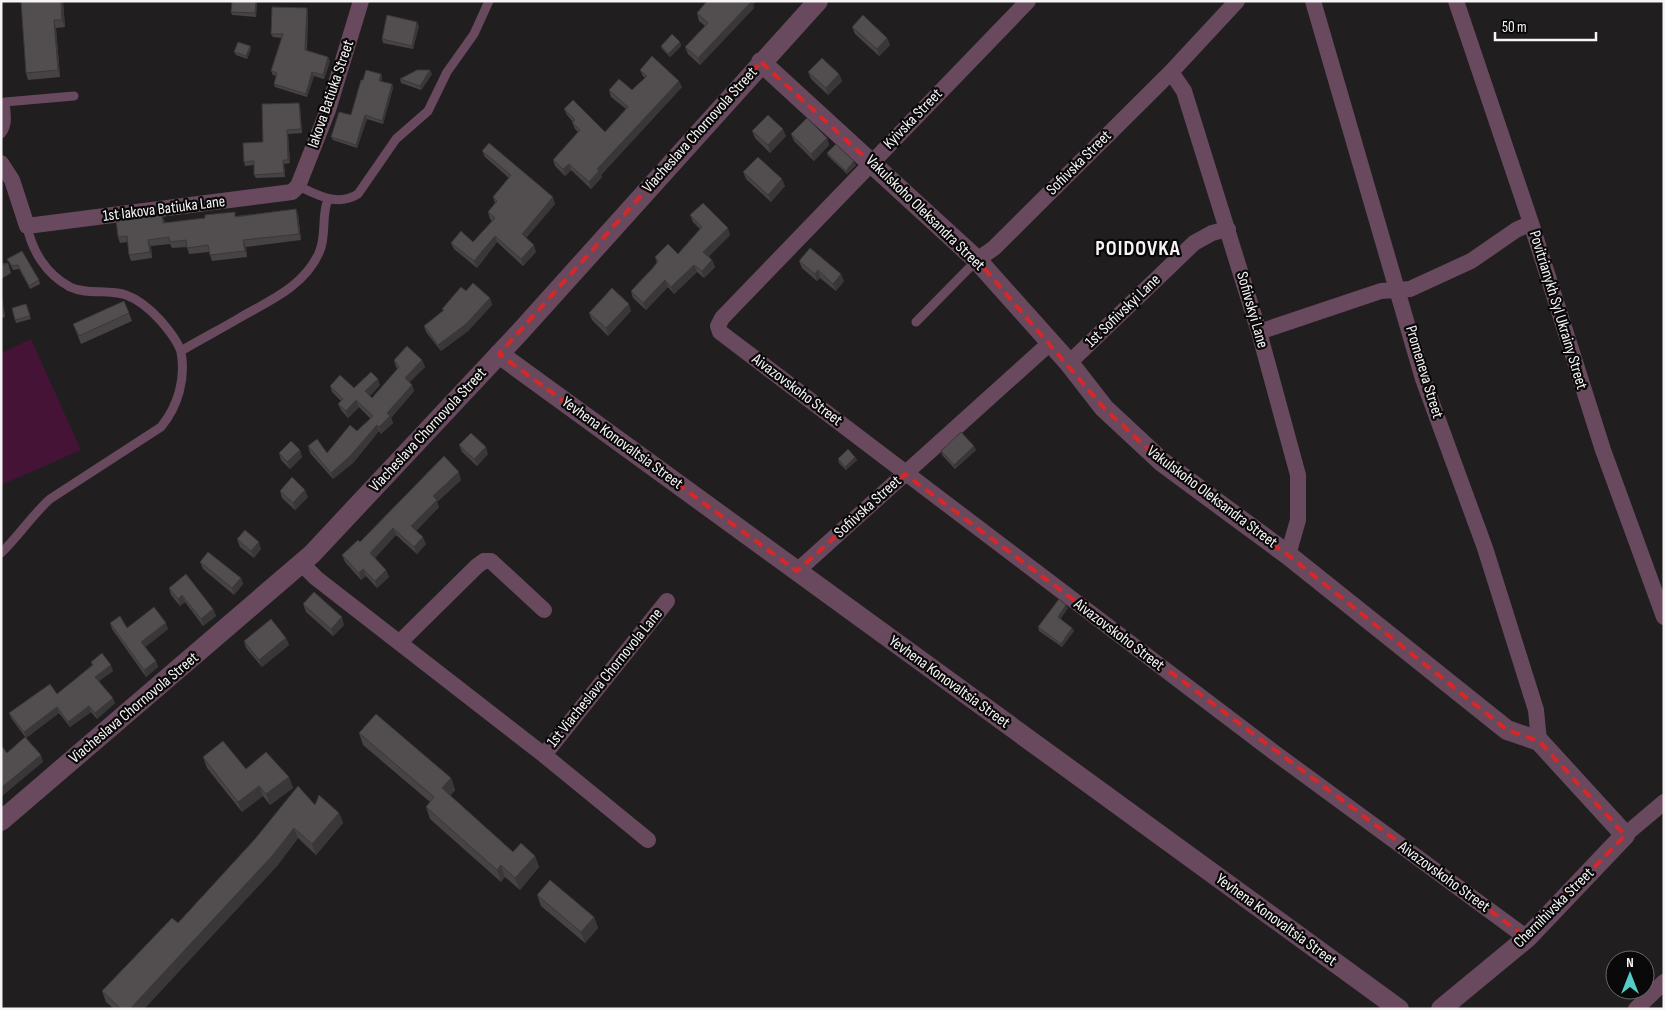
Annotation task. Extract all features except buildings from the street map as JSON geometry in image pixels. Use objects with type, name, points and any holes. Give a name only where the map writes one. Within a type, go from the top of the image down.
[{"type":"street","name":"Iakova Batiuka Street","points":[[298,186],[328,110],[361,1]]},
{"type":"street","name":"Viacheslava Chornovola Street","points":[[1,821],[302,564],[499,354],[818,1]]},
{"type":"street","name":"Kyivska Street","points":[[718,326],[722,318],[871,161],[1028,1]]},
{"type":"street","name":"Sofiivska Street","points":[[977,260],[994,248],[1171,72],[1237,1]]},
{"type":"street","name":"Promeneva Street","points":[[1313,1],[1424,380],[1485,548],[1536,710],[1539,741]]},
{"type":"street","name":"Povitrianykh Syl Ukrainy Street","points":[[1456,1],[1531,223],[1603,450],[1664,617]]},
{"type":"street","name":"Vakulskoho Oleksandra Street","points":[[762,62],[977,260],[1069,363],[1104,408],[1162,462],[1288,555],[1507,730],[1539,741],[1625,835]]},
{"type":"street","name":"Sofiivskyi Lane","points":[[1171,72],[1184,91],[1228,229],[1259,332],[1298,475],[1298,520],[1288,555]]},
{"type":"street","points":[[1,163],[12,180],[27,226]]},
{"type":"street","name":"1st Iakova Batiuka Lane","points":[[27,226],[288,193],[298,186]]},
{"type":"street","points":[[1259,332],[1381,291],[1410,289],[1470,261],[1516,230],[1531,223]]},
{"type":"street","name":"1st Sofiivskyi Lane","points":[[1069,363],[1194,243],[1212,233],[1228,229]]},
{"type":"street","name":"Aivazovskoho Street","points":[[718,326],[720,332],[905,474],[1279,756],[1527,938]]},
{"type":"street","name":"Sofiivska Street","points":[[798,571],[1050,343]]},
{"type":"street","name":"Yevhena Konovaltsia Street","points":[[499,354],[1399,1009]]},
{"type":"street","points":[[400,642],[484,561],[491,561],[544,610]]},
{"type":"street","name":"1st Viacheslava Chornovola Lane","points":[[302,564],[316,578],[544,755],[648,840]]},
{"type":"street","name":"1st Viacheslava Chornovola Lane","points":[[544,755],[667,600]]},
{"type":"street","name":"Chernihivska Street","points":[[1441,1009],[1527,938],[1625,835],[1664,802]]},
{"type":"street","points":[[1636,1009],[1662,988]]},
{"type":"lane","points":[[298,186],[328,200],[352,198],[358,194],[396,139],[428,111],[447,72],[474,34],[489,1]]},
{"type":"lane","points":[[1,134],[6,129],[7,122],[5,102],[74,96]]},
{"type":"lane","points":[[181,350],[271,302],[296,284],[319,253],[324,241],[325,208],[328,200]]},
{"type":"lane","points":[[1,553],[13,542],[36,512],[50,499],[161,427],[171,415],[178,400],[181,384],[181,350],[168,329],[140,302],[114,292],[79,290],[54,276],[38,256],[30,240],[27,226]]},
{"type":"lane","name":"Sofiivska Street","points":[[916,322],[977,260]]},
{"type":"highlighted area","points":[[761,62],[977,260],[1104,408],[1162,462],[1288,555],[1507,730],[1539,741],[1625,835],[1527,938],[905,474],[797,571],[499,354]]},
{"type":"shaded area","points":[[31,339],[81,450],[1,485],[1,353]]},
{"type":"district","name":"POIDOVKA","points":[[1138,248]]}]
